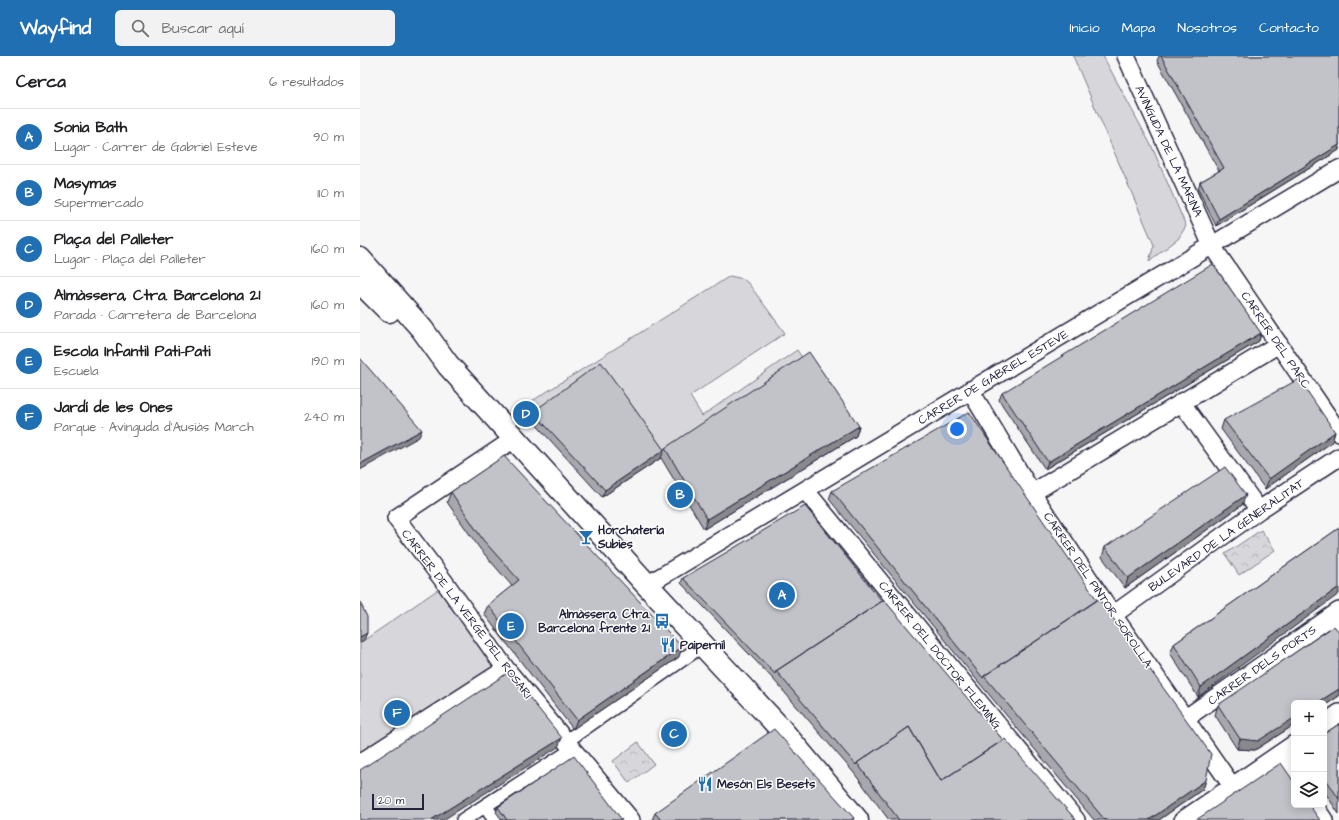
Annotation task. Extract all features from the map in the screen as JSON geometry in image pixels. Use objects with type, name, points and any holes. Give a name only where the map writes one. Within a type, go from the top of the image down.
[{"type":"main road","points":[[360,259],[422,329],[448,365],[514,440],[702,645],[774,731],[857,820]]},
{"type":"main road","points":[[360,282],[414,336],[448,365]]},
{"type":"street","name":"AVINGUDA DE LA MARINA","points":[[1126,56],[1212,246]]},
{"type":"street","name":"CARRER DE GABRIEL ESTEVE","points":[[646,585],[1339,169]]},
{"type":"street","name":"CARRER DEL PARC","points":[[1212,246],[1339,433]]},
{"type":"street","points":[[1032,493],[1279,344]]},
{"type":"street","name":"CARRER DEL PINTOR SOROLLA","points":[[970,390],[1032,493],[1113,615],[1232,786]]},
{"type":"street","points":[[1181,402],[1259,510]]},
{"type":"street","name":"CARRER DE LA VERGE DEL ROSARI","points":[[514,440],[396,518],[446,584],[506,669],[568,746],[631,820]]},
{"type":"street","name":"BULEVARD DE LA GENERALITAT","points":[[1113,615],[1259,510],[1339,457]]},
{"type":"street","name":"CARRER DEL DOCTOR FLEMING","points":[[805,490],[1076,820]]},
{"type":"street","name":"CARRER DELS PORTS","points":[[1186,718],[1336,619]]},
{"type":"street","points":[[463,820],[485,806],[568,746],[702,645]]},
{"type":"street","points":[[360,763],[506,669]]},
{"type":"street","points":[[1327,722],[1339,713]]},
{"type":"street","points":[[1183,820],[1287,749],[1293,772]]},
{"type":"street","points":[[485,806],[495,820]]},
{"type":"street","points":[[1316,808],[1324,820]]},
{"type":"green space","points":[[1073,56],[1103,56],[1152,147],[1186,226],[1178,239],[1149,261],[1154,245]]},
{"type":"green space","points":[[730,276],[743,279],[748,283],[785,333],[690,396],[702,416],[797,350],[805,362],[661,458],[531,419],[521,408]]},
{"type":"green space","points":[[1261,530],[1275,550],[1239,575],[1225,554]]},
{"type":"green space","points":[[446,584],[506,669],[360,757],[360,643]]},
{"type":"green space","points":[[638,742],[654,764],[629,783],[613,761]]},
{"type":"building","points":[[1161,56],[1339,56],[1339,145],[1219,219],[1200,182],[1224,168]]},
{"type":"building","points":[[1213,264],[1261,333],[1048,462],[1002,393]]},
{"type":"building","points":[[809,352],[859,426],[707,519],[665,448]]},
{"type":"building","points":[[360,358],[422,430],[360,464]]},
{"type":"building","points":[[601,362],[664,450],[605,490],[533,412]]},
{"type":"building","points":[[1299,379],[1335,432],[1269,479],[1224,420]]},
{"type":"building","points":[[969,412],[1097,600],[983,678],[832,491]]},
{"type":"building","points":[[504,456],[682,647],[577,720],[488,605],[519,580],[483,540],[451,492]]},
{"type":"building","points":[[1225,467],[1246,495],[1128,578],[1105,547]]},
{"type":"building","points":[[805,506],[882,601],[776,671],[775,674],[683,578]]},
{"type":"building","points":[[1339,528],[1339,587],[1201,687],[1174,644]]},
{"type":"building","points":[[1099,599],[1211,754],[1206,780],[1149,820],[1105,820],[984,676]]},
{"type":"building","points":[[884,600],[1003,740],[941,781],[909,727],[856,765],[776,671]]},
{"type":"building","points":[[360,602],[367,617],[367,633],[360,637]]},
{"type":"building","points":[[1334,626],[1339,632],[1339,689],[1322,700],[1291,700],[1291,720],[1258,741],[1240,739],[1218,705]]},
{"type":"building","points":[[509,672],[562,738],[431,820],[360,820],[360,770]]},
{"type":"building","points":[[1339,724],[1339,799],[1327,781],[1327,732]]},
{"type":"building","points":[[909,727],[941,781],[1005,739],[1076,820],[899,820],[857,763]]},
{"type":"building","points":[[774,729],[854,818],[851,820],[661,820],[655,813]]},
{"type":"building","points":[[574,756],[622,820],[507,820],[498,807]]},
{"type":"building","points":[[1281,763],[1291,778],[1291,808],[1311,808],[1320,820],[1196,820]]},
{"type":"place","name":"Almàssera, Ctra. Barcelona 21","points":[[526,414]]},
{"type":"place","name":"Masymas","points":[[680,495]]},
{"type":"place","name":"Horchatería Subies","points":[[586,537]]},
{"type":"place","name":"Sonia Bath","points":[[782,595]]},
{"type":"place","name":"Almàssera, Ctra. Barcelona frente 21","points":[[662,621]]},
{"type":"place","name":"Escola Infantil Pati-Pati","points":[[511,626]]},
{"type":"place","name":"Paipernil","points":[[668,645]]},
{"type":"place","name":"Jardí de les Ones","points":[[397,713]]},
{"type":"place","name":"Plaça del Palleter","points":[[674,734]]},
{"type":"place","name":"Mesón Els Besets","points":[[705,784]]}]
